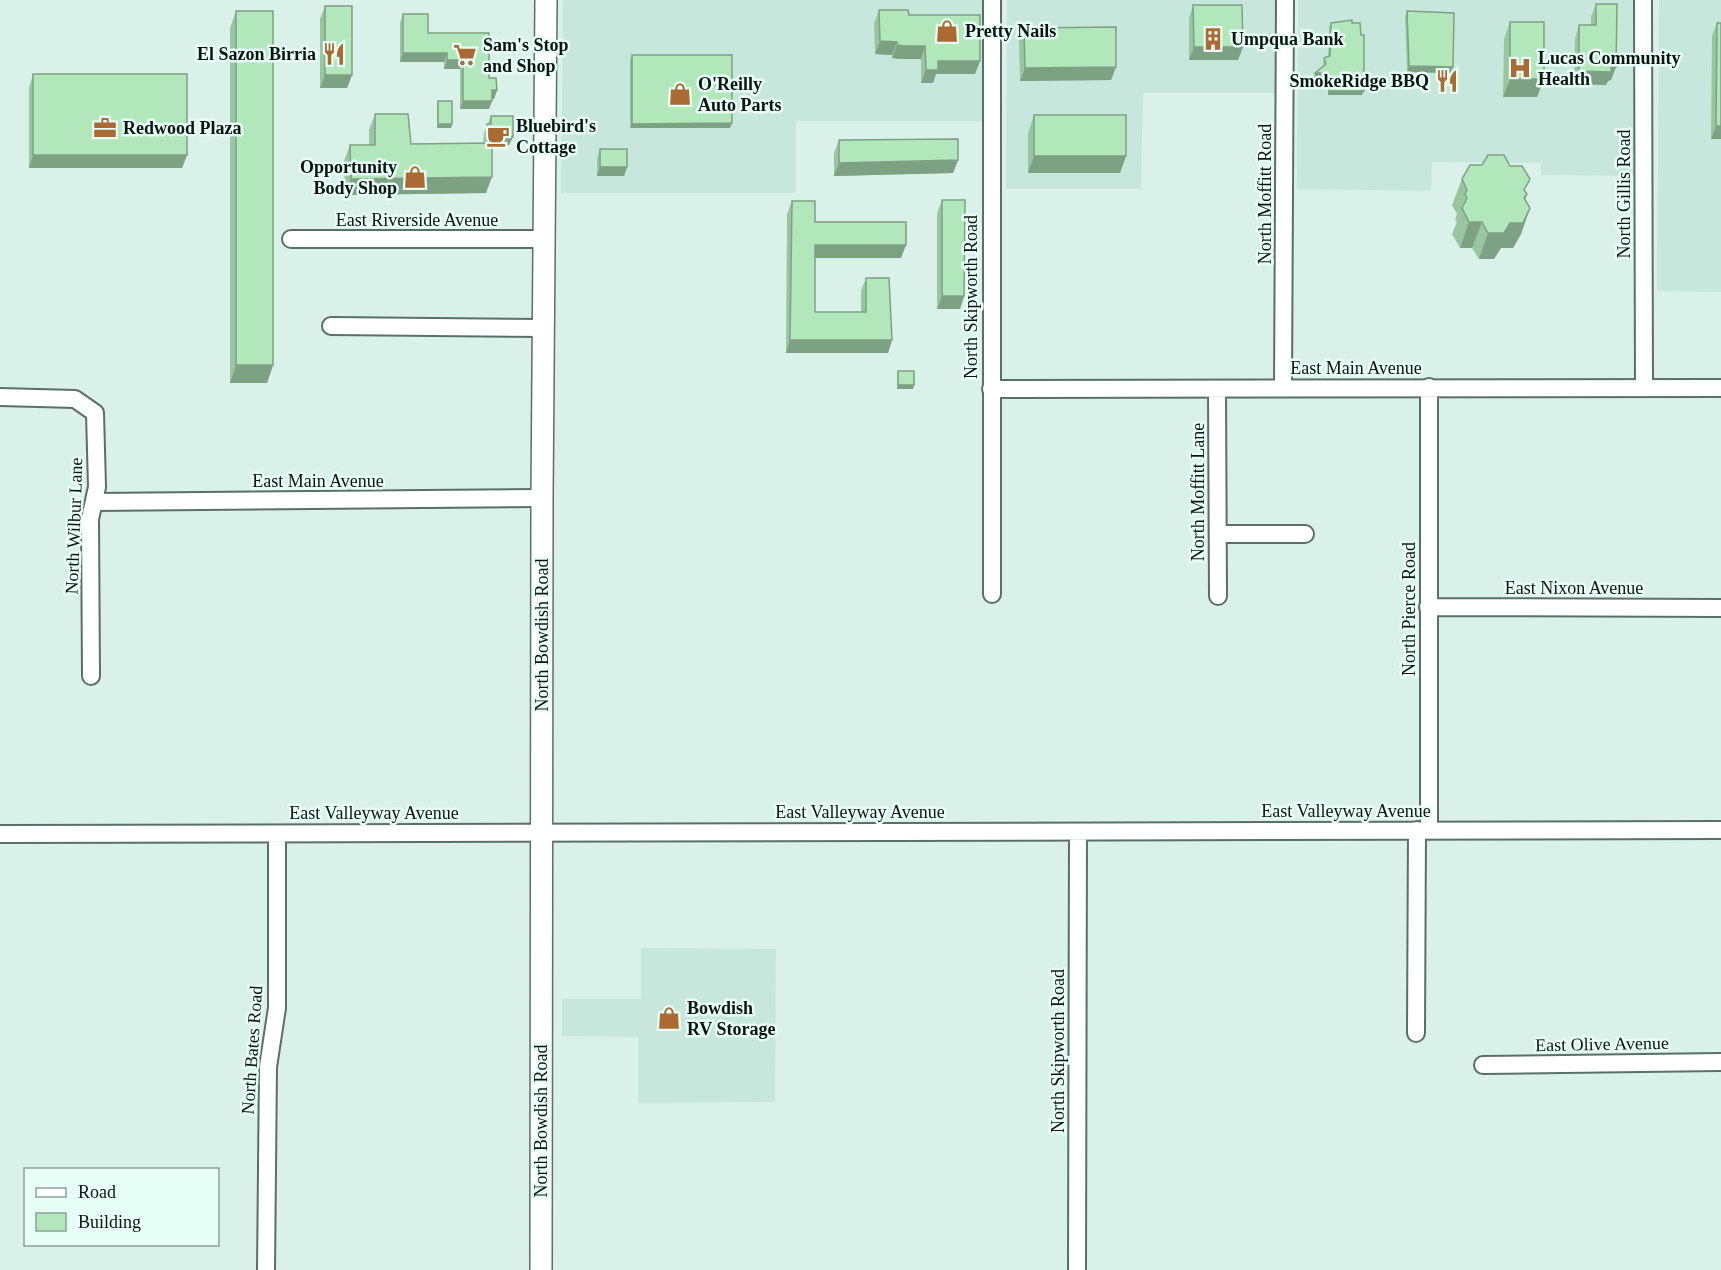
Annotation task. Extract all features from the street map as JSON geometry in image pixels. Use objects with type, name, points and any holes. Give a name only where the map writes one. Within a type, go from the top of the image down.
[{"type":"street","name":"North Bowdish Road","points":[[541,1270],[542,498],[546,0]]},
{"type":"street","name":"North Skipworth Road","points":[[992,0],[992,594]]},
{"type":"street","name":"North Moffitt Road","points":[[1283,388],[1285,0]]},
{"type":"street","name":"North Gillis Road","points":[[1643,0],[1644,388]]},
{"type":"street","name":"East Riverside Avenue","points":[[291,239],[544,239]]},
{"type":"street","points":[[331,326],[543,328]]},
{"type":"street","name":"North Pierce Road","points":[[1416,1033],[1428,607],[1429,387]]},
{"type":"street","name":"East Main Avenue","points":[[991,389],[1721,388]]},
{"type":"street","name":"North Moffitt Lane","points":[[1217,389],[1218,596]]},
{"type":"street","name":"North Wilbur Lane","points":[[0,397],[75,399],[95,413],[97,487],[90,519],[91,676]]},
{"type":"street","name":"East Main Avenue","points":[[95,502],[542,498]]},
{"type":"street","points":[[1219,534],[1305,534]]},
{"type":"street","name":"East Nixon Avenue","points":[[1428,607],[1721,608]]},
{"type":"street","name":"East Valleyway Avenue","points":[[0,834],[1721,830]]},
{"type":"street","name":"North Skipworth Road","points":[[1077,1270],[1078,832]]},
{"type":"street","name":"North Bates Road","points":[[266,1270],[268,1067],[278,1008],[278,834]]},
{"type":"street","name":"East Olive Avenue","points":[[1483,1065],[1721,1062]]},
{"type":"shaded area","points":[[563,0],[987,0],[987,121],[796,121],[796,193],[561,193]]},
{"type":"shaded area","points":[[1007,0],[1278,0],[1279,93],[1143,93],[1141,189],[1006,189]]},
{"type":"shaded area","points":[[1298,0],[1641,0],[1640,176],[1541,175],[1541,163],[1432,162],[1431,191],[1297,189]]},
{"type":"shaded area","points":[[1659,0],[1721,0],[1721,292],[1657,291]]},
{"type":"shaded area","name":"Bowdish RV Storage","points":[[641,948],[776,949],[775,1102],[638,1103],[638,1037],[562,1036],[562,999],[641,999]]},
{"type":"building","points":[[1596,4],[1617,4],[1616,67],[1611,67],[1611,72],[1579,71],[1579,25],[1596,25]]},
{"type":"building","name":"Umpqua Bank","points":[[1193,5],[1242,5],[1243,47],[1194,47]]},
{"type":"building","name":"El Sazon Birria","points":[[325,6],[352,6],[352,75],[325,75]]},
{"type":"building","points":[[879,10],[908,10],[909,15],[980,15],[980,61],[938,61],[938,70],[926,70],[925,46],[905,46],[897,45],[897,42],[880,41]]},
{"type":"building","points":[[236,11],[273,11],[273,365],[236,365]]},
{"type":"building","points":[[1407,11],[1454,13],[1453,67],[1409,66]]},
{"type":"building","points":[[403,14],[428,14],[428,33],[489,33],[489,78],[496,78],[497,90],[492,90],[492,101],[463,101],[463,60],[447,60],[447,53],[403,53]]},
{"type":"building","points":[[1352,20],[1352,23],[1360,23],[1361,35],[1364,35],[1364,91],[1329,91],[1329,73],[1315,73],[1326,64],[1324,58],[1330,56],[1331,23]]},
{"type":"building","points":[[1510,22],[1544,22],[1544,79],[1510,79]]},
{"type":"building","points":[[1717,23],[1721,23],[1721,126],[1716,126]]},
{"type":"building","points":[[1116,27],[1116,67],[1025,68],[1024,28]]},
{"type":"building","name":"O'Reilly Auto Parts","points":[[632,55],[732,55],[732,123],[632,124]]},
{"type":"building","name":"Redwood Plaza","points":[[33,74],[187,74],[187,155],[33,155]]},
{"type":"building","points":[[438,101],[452,101],[452,124],[438,124]]},
{"type":"building","points":[[375,114],[408,114],[411,144],[492,143],[492,177],[351,179],[350,145],[375,145]]},
{"type":"building","points":[[1034,115],[1126,115],[1126,156],[1034,156]]},
{"type":"building","points":[[491,116],[513,116],[513,137],[498,136],[498,140],[487,140],[487,124],[491,124]]},
{"type":"building","points":[[958,139],[958,160],[839,163],[839,140]]},
{"type":"building","points":[[600,149],[627,149],[627,167],[600,167]]},
{"type":"building","points":[[1488,155],[1504,155],[1510,166],[1522,166],[1530,179],[1524,190],[1527,194],[1524,198],[1530,208],[1523,223],[1510,223],[1504,233],[1488,233],[1482,222],[1469,222],[1462,208],[1467,198],[1465,194],[1467,190],[1462,179],[1470,165],[1482,165]]},
{"type":"building","points":[[942,200],[965,200],[964,296],[942,296]]},
{"type":"building","points":[[792,201],[815,201],[815,222],[906,222],[906,245],[815,245],[815,312],[866,312],[866,278],[889,278],[892,340],[790,340]]},
{"type":"building","points":[[898,371],[914,371],[914,385],[898,385]]},
{"type":"place","name":"Pretty Nails","points":[[947,31]]},
{"type":"place","name":"Umpqua Bank","points":[[1213,39]]},
{"type":"place","name":"El Sazon Birria","points":[[334,54]]},
{"type":"place","name":"Sam's Stop and Shop","points":[[465,55]]},
{"type":"place","name":"Lucas Community Health","points":[[1520,68]]},
{"type":"place","name":"SmokeRidge BBQ","points":[[1447,81]]},
{"type":"place","name":"O'Reilly Auto Parts","points":[[680,94]]},
{"type":"place","name":"Redwood Plaza","points":[[105,128]]},
{"type":"place","name":"Bluebird's Cottage","points":[[498,136]]},
{"type":"place","name":"Opportunity Body Shop","points":[[415,177]]},
{"type":"place","name":"Bowdish RV Storage","points":[[669,1018]]}]
